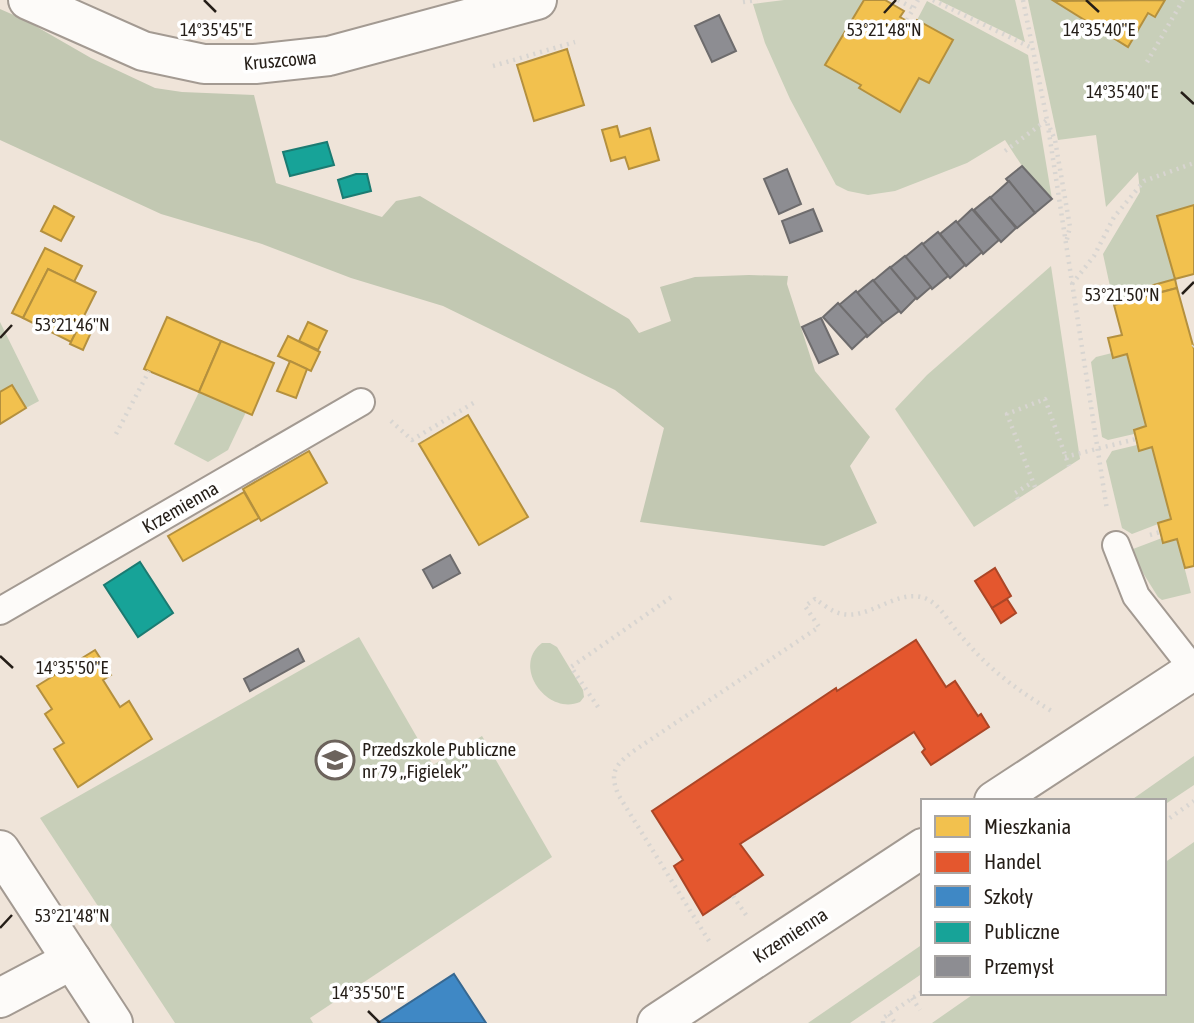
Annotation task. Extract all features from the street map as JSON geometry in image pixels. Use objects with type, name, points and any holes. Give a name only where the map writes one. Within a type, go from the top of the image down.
[{"type":"street","name":"Kruszcowa","points":[[28,0],[143,51],[204,64],[256,64],[329,56],[537,0]]},
{"type":"street","points":[[997,799],[1194,670]]},
{"type":"street","name":"Krzemienna","points":[[657,1023],[921,849]]},
{"type":"street","points":[[0,850],[113,1023]]},
{"type":"street","points":[[0,998],[72,960]]},
{"type":"lane","name":"Krzemienna","points":[[0,611],[361,402]]},
{"type":"lane","points":[[1116,545],[1136,596],[1194,670]]},
{"type":"path","points":[[743,2],[757,0]]},
{"type":"path","points":[[898,0],[914,8]]},
{"type":"path","points":[[907,20],[918,0]]},
{"type":"path","points":[[933,0],[1033,48]]},
{"type":"path","points":[[1023,0],[1046,120],[1110,530],[1116,545]]},
{"type":"path","points":[[1147,62],[1183,0]]},
{"type":"path","points":[[494,66],[575,42]]},
{"type":"path","points":[[1005,150],[1046,120]]},
{"type":"path","points":[[1072,284],[1094,256],[1114,217],[1144,181],[1194,163]]},
{"type":"path","points":[[116,435],[149,371]]},
{"type":"path","points":[[1018,499],[1015,493],[1034,485],[1007,414],[1045,400],[1069,466]]},
{"type":"path","points":[[384,415],[412,440],[475,402]]},
{"type":"path","points":[[1065,457],[1136,439]]},
{"type":"path","points":[[598,707],[571,667],[673,596]]},
{"type":"path","points":[[712,946],[619,796],[614,776],[617,766],[635,750],[819,627],[805,606],[815,599],[839,614],[847,615],[887,605],[900,598],[920,597],[941,611],[988,667],[1017,690],[1063,717]]},
{"type":"path","points":[[1166,820],[1194,801]]},
{"type":"path","points":[[883,1023],[883,1018],[921,991]]},
{"type":"path","points":[[912,998],[920,1010]]},
{"type":"path","points":[[889,1014],[895,1023]]},
{"type":"green space","points":[[784,0],[864,0],[825,65],[900,111],[919,78],[929,83],[952,40],[917,20],[927,1],[1028,55],[1052,199],[1022,166],[1005,140],[967,163],[895,191],[868,195],[848,191],[836,185],[790,99],[765,43],[753,4]]},
{"type":"green space","points":[[938,0],[1015,0],[1025,42]]},
{"type":"green space","points":[[1028,0],[1055,0],[1128,46],[1148,13],[1155,17],[1165,0],[1194,0],[1194,205],[1158,216],[1175,279],[1143,288],[1145,296],[1114,305],[1103,254],[1140,192],[1138,172],[1106,207],[1096,135],[1058,140]]},
{"type":"green space","points":[[0,9],[25,20],[91,58],[155,88],[254,95],[276,183],[382,217],[396,201],[420,196],[629,319],[639,333],[671,321],[660,287],[695,277],[788,276],[787,284],[815,371],[870,437],[850,466],[877,523],[824,546],[640,522],[664,428],[615,390],[443,306],[351,278],[262,244],[161,214],[0,140]]},
{"type":"green space","points":[[1051,266],[1080,459],[974,527],[895,409],[927,375]]},
{"type":"green space","points":[[0,322],[39,401],[26,408],[12,385],[0,392]]},
{"type":"green space","points":[[1112,353],[1114,358],[1127,354],[1146,426],[1134,429],[1134,434],[1108,440],[1102,437],[1091,362],[1096,357]]},
{"type":"green space","points":[[199,392],[246,412],[228,450],[208,462],[174,444]]},
{"type":"green space","points":[[1137,445],[1139,450],[1152,447],[1171,519],[1132,534],[1122,528],[1106,461],[1112,451]]},
{"type":"green space","points":[[1162,538],[1163,542],[1177,539],[1191,593],[1162,600],[1138,565],[1133,549]]},
{"type":"green space","name":"Przedszkole Publiczne nr 79 „Figielek”","points":[[359,637],[433,765],[482,736],[552,857],[310,1018],[313,1023],[175,1023],[40,818]]},
{"type":"green space","points":[[542,643],[557,647],[583,690],[584,697],[580,702],[556,702],[545,696],[537,686],[530,664],[533,653]]},
{"type":"green space","points":[[1194,756],[1194,785],[1166,804],[1166,799],[1133,799]]},
{"type":"green space","points":[[1194,842],[1194,1023],[932,1023],[972,995],[1166,995],[1166,862]]},
{"type":"green space","points":[[921,945],[921,974],[850,1023],[808,1023]]},
{"type":"building: Mieszkania","points":[[864,0],[885,0],[904,11],[900,17],[914,25],[917,20],[953,40],[929,83],[919,78],[900,112],[859,88],[861,85],[825,65]]},
{"type":"building: Mieszkania","points":[[1165,0],[1155,17],[1148,13],[1128,47],[1054,1]]},
{"type":"building: Mieszkania","points":[[567,49],[584,105],[534,121],[517,65]]},
{"type":"building: Mieszkania","points":[[617,126],[620,137],[650,128],[659,160],[629,169],[625,157],[611,161],[602,130]]},
{"type":"building: Mieszkania","points":[[1194,205],[1194,274],[1175,279],[1157,216]]},
{"type":"building: Mieszkania","points":[[54,206],[74,217],[61,241],[41,231]]},
{"type":"building: Mieszkania","points":[[45,248],[82,266],[74,282],[48,269],[23,318],[12,313]]},
{"type":"building: Mieszkania","points":[[48,269],[96,292],[71,342],[23,318]]},
{"type":"building: Mieszkania","points":[[1175,279],[1177,288],[1145,296],[1143,288]]},
{"type":"building: Mieszkania","points":[[1177,288],[1194,349],[1194,566],[1185,568],[1177,539],[1163,543],[1158,523],[1171,519],[1152,447],[1139,451],[1134,430],[1146,426],[1127,354],[1113,358],[1108,338],[1122,335],[1114,305]]},
{"type":"building: Mieszkania","points":[[167,317],[221,341],[199,392],[144,369]]},
{"type":"building: Mieszkania","points":[[81,322],[93,328],[83,350],[70,344]]},
{"type":"building: Mieszkania","points":[[308,322],[327,331],[318,350],[299,341]]},
{"type":"building: Mieszkania","points":[[288,336],[320,352],[311,371],[278,356]]},
{"type":"building: Mieszkania","points":[[221,341],[274,363],[252,415],[199,392]]},
{"type":"building: Mieszkania","points":[[290,361],[307,369],[296,398],[277,391]]},
{"type":"building: Mieszkania","points":[[12,385],[26,408],[0,424],[0,392]]},
{"type":"building: Mieszkania","points":[[468,415],[528,517],[479,545],[419,444]]},
{"type":"building: Mieszkania","points":[[309,451],[327,483],[261,521],[243,489]]},
{"type":"building: Mieszkania","points":[[244,492],[259,518],[183,561],[168,536]]},
{"type":"building: Mieszkania","points":[[95,650],[111,675],[103,680],[120,707],[129,701],[152,739],[78,787],[54,749],[64,743],[45,714],[52,709],[37,686]]},
{"type":"building: Handel","points":[[995,568],[1011,596],[992,608],[975,581]]},
{"type":"building: Handel","points":[[1007,599],[1016,613],[1001,623],[992,608]]},
{"type":"building: Handel","points":[[916,640],[946,687],[955,681],[978,716],[981,714],[989,727],[931,765],[914,732],[740,844],[763,875],[703,915],[674,866],[683,860],[652,811],[836,688],[837,691]]},
{"type":"building: Szkoły","points":[[454,974],[486,1023],[378,1023]]},
{"type":"building: Publiczne","points":[[327,142],[334,165],[290,176],[283,152]]},
{"type":"building: Publiczne","points":[[356,174],[367,174],[371,191],[343,198],[338,180]]},
{"type":"building: Publiczne","points":[[140,562],[173,613],[138,637],[104,585]]},
{"type":"building: Przemysł","points":[[719,15],[736,51],[712,62],[695,26]]},
{"type":"building: Przemysł","points":[[1022,166],[1052,199],[1035,213],[1006,179]]},
{"type":"building: Przemysł","points":[[787,169],[801,204],[779,214],[764,179]]},
{"type":"building: Przemysł","points":[[1009,181],[1035,213],[1017,228],[990,198]]},
{"type":"building: Przemysł","points":[[990,197],[1016,228],[1001,242],[974,210]]},
{"type":"building: Przemysł","points":[[813,209],[822,231],[790,243],[782,221]]},
{"type":"building: Przemysł","points":[[972,209],[999,240],[983,254],[957,223]]},
{"type":"building: Przemysł","points":[[956,221],[982,252],[966,266],[940,234]]},
{"type":"building: Przemysł","points":[[938,232],[965,265],[950,278],[922,245]]},
{"type":"building: Przemysł","points":[[922,243],[948,276],[932,289],[905,257]]},
{"type":"building: Przemysł","points":[[905,256],[931,287],[917,299],[890,268]]},
{"type":"building: Przemysł","points":[[890,267],[916,298],[901,313],[873,281]]},
{"type":"building: Przemysł","points":[[873,280],[899,311],[883,323],[857,293]]},
{"type":"building: Przemysł","points":[[856,291],[883,323],[867,337],[839,305]]},
{"type":"building: Przemysł","points":[[838,303],[867,335],[852,349],[823,317]]},
{"type":"building: Przemysł","points":[[821,318],[838,354],[819,363],[802,327]]},
{"type":"building: Przemysł","points":[[450,555],[460,573],[433,588],[423,570]]},
{"type":"building: Przemysł","points":[[298,649],[304,661],[250,691],[244,679]]},
{"type":"place","name":"Przedszkole Publiczne nr 79 „Figielek”","points":[[335,760]]}]
